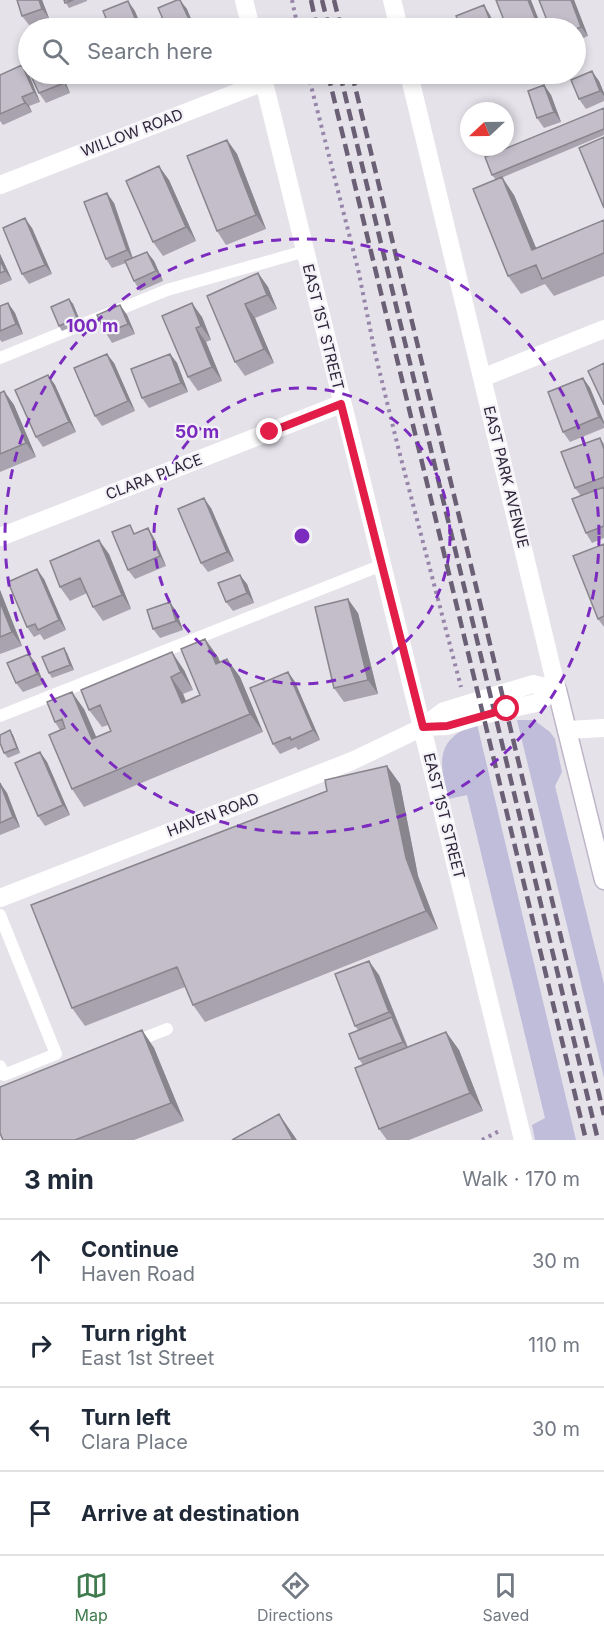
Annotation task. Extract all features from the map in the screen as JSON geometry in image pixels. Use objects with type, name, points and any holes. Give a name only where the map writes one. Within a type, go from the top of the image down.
[{"type":"street","points":[[244,0],[248,18]]},
{"type":"street","points":[[392,0],[396,18]]},
{"type":"street","name":"WILLOW ROAD","points":[[0,185],[248,84]]},
{"type":"street","name":"EAST 1ST STREET","points":[[264,84],[523,1140]]},
{"type":"street","name":"EAST PARK AVENUE","points":[[411,84],[604,880]]},
{"type":"street","points":[[482,378],[604,329]]},
{"type":"street","name":"CLARA PLACE","points":[[0,537],[341,404]]},
{"type":"street","name":"HAVEN ROAD","points":[[0,898],[351,761],[423,727],[444,711],[533,684],[557,690]]},
{"type":"street","name":"HAVEN ROAD","points":[[423,727],[447,726],[536,703],[557,690]]},
{"type":"street","points":[[567,730],[604,728]]},
{"type":"lane","points":[[0,358],[168,290],[304,251]]},
{"type":"lane","points":[[0,716],[382,565]]},
{"type":"lane","points":[[0,915],[4,938],[56,1054],[4,1074]]},
{"type":"lane","points":[[126,1046],[167,1029]]},
{"type":"path","points":[[292,0],[296,18]]},
{"type":"path","points":[[311,84],[358,269],[375,353],[398,447],[461,689],[467,704]]},
{"type":"path","points":[[482,1140],[501,1130]]},
{"type":"shaded area","points":[[517,720],[534,720],[550,732],[555,739],[562,772],[555,786],[604,984],[604,1078]]},
{"type":"shaded area","points":[[477,724],[576,1140],[535,1140],[532,1125],[545,1118],[467,795],[448,799],[443,773],[443,753],[453,737]]},
{"type":"building","points":[[17,0],[39,0],[42,9],[22,16]]},
{"type":"building","points":[[180,0],[188,18],[162,18],[158,8]]},
{"type":"building","points":[[496,0],[528,0],[535,18],[503,18]]},
{"type":"building","points":[[539,0],[571,0],[578,18],[546,18]]},
{"type":"building","points":[[128,1],[135,18],[106,18],[103,11]]},
{"type":"building","points":[[484,5],[489,18],[457,18],[456,16]]},
{"type":"building","points":[[18,67],[18,84],[30,84],[34,92],[22,97],[25,103],[0,114],[0,75]]},
{"type":"building","points":[[592,71],[600,91],[579,99],[573,84],[586,84],[586,74]]},
{"type":"building","points":[[35,84],[62,84],[39,93]]},
{"type":"building","points":[[544,85],[554,112],[537,118],[528,91]]},
{"type":"building","points":[[604,108],[604,129],[492,175],[485,157],[514,156],[514,145]]},
{"type":"building","points":[[604,137],[604,208],[579,148]]},
{"type":"building","points":[[227,140],[256,215],[217,231],[187,156]]},
{"type":"building","points":[[159,166],[186,227],[153,242],[126,181]]},
{"type":"building","points":[[502,177],[532,250],[604,220],[604,253],[542,279],[536,265],[508,276],[473,189]]},
{"type":"building","points":[[107,193],[127,250],[106,259],[84,202]]},
{"type":"building","points":[[25,218],[45,265],[22,274],[3,228]]},
{"type":"building","points":[[147,252],[156,271],[134,281],[125,261]]},
{"type":"building","points":[[0,260],[5,271],[0,273]]},
{"type":"building","points":[[258,273],[267,295],[245,304],[264,349],[235,362],[207,296]]},
{"type":"building","points":[[69,299],[77,318],[59,326],[51,307]]},
{"type":"building","points":[[8,303],[16,324],[0,331],[0,306]]},
{"type":"building","points":[[192,303],[201,326],[196,328],[212,367],[188,377],[162,316]]},
{"type":"building","points":[[120,305],[128,324],[106,333],[97,315]]},
{"type":"building","points":[[107,354],[128,401],[95,416],[74,368]]},
{"type":"building","points":[[170,354],[181,383],[142,398],[131,369]]},
{"type":"building","points":[[604,363],[604,405],[588,371]]},
{"type":"building","points":[[48,375],[69,422],[36,437],[15,390]]},
{"type":"building","points":[[583,378],[599,417],[563,432],[548,392]]},
{"type":"building","points":[[4,391],[26,443],[0,454],[0,393]]},
{"type":"building","points":[[600,438],[604,449],[604,477],[575,488],[561,452]]},
{"type":"building","points":[[604,487],[604,526],[586,533],[572,499]]},
{"type":"building","points":[[204,498],[227,552],[201,563],[178,509]]},
{"type":"building","points":[[130,525],[134,534],[148,528],[160,556],[128,570],[112,532]]},
{"type":"building","points":[[99,540],[122,595],[93,607],[80,578],[60,587],[50,561]]},
{"type":"building","points":[[604,544],[604,616],[598,619],[573,556]]},
{"type":"building","points":[[37,569],[59,620],[38,630],[35,624],[27,627],[8,582]]},
{"type":"building","points":[[240,575],[247,593],[226,602],[218,583]]},
{"type":"building","points":[[348,599],[368,680],[334,688],[315,607]]},
{"type":"building","points":[[0,602],[12,632],[0,637]]},
{"type":"building","points":[[170,602],[176,621],[153,629],[147,610]]},
{"type":"building","points":[[205,639],[216,664],[227,659],[250,714],[72,789],[49,735],[65,728],[62,719],[55,722],[47,702],[72,692],[92,739],[111,731],[100,705],[89,710],[81,690],[172,652],[181,672],[171,677],[182,703],[200,695],[181,649]]},
{"type":"building","points":[[64,648],[70,665],[49,673],[42,657]]},
{"type":"building","points":[[29,654],[37,674],[16,683],[7,663]]},
{"type":"building","points":[[288,672],[313,730],[291,740],[290,737],[273,744],[250,688]]},
{"type":"building","points":[[10,730],[17,748],[4,753],[0,735]]},
{"type":"building","points":[[40,752],[63,805],[38,816],[15,763]]},
{"type":"building","points":[[387,766],[406,858],[426,911],[193,1005],[177,967],[72,1008],[31,905],[327,791],[325,780]]},
{"type":"building","points":[[0,783],[13,817],[0,823]]},
{"type":"building","points":[[369,961],[389,1012],[355,1026],[335,974]]},
{"type":"building","points":[[392,1017],[403,1042],[359,1059],[349,1034]]},
{"type":"building","points":[[142,1030],[171,1103],[75,1140],[3,1140],[0,1133],[0,1087]]},
{"type":"building","points":[[446,1032],[470,1093],[379,1129],[355,1068]]},
{"type":"building","points":[[279,1114],[293,1140],[232,1140]]},
{"type":"railway","points":[[311,0],[315,18]]},
{"type":"railway","points":[[322,0],[326,18]]},
{"type":"railway","points":[[334,0],[338,18]]},
{"type":"railway","points":[[330,84],[586,1140]]},
{"type":"railway","points":[[342,84],[598,1140]]},
{"type":"railway","points":[[354,84],[604,1115]]},
{"type":"route","points":[[270,432],[341,404],[423,727],[447,726],[507,709]]}]
